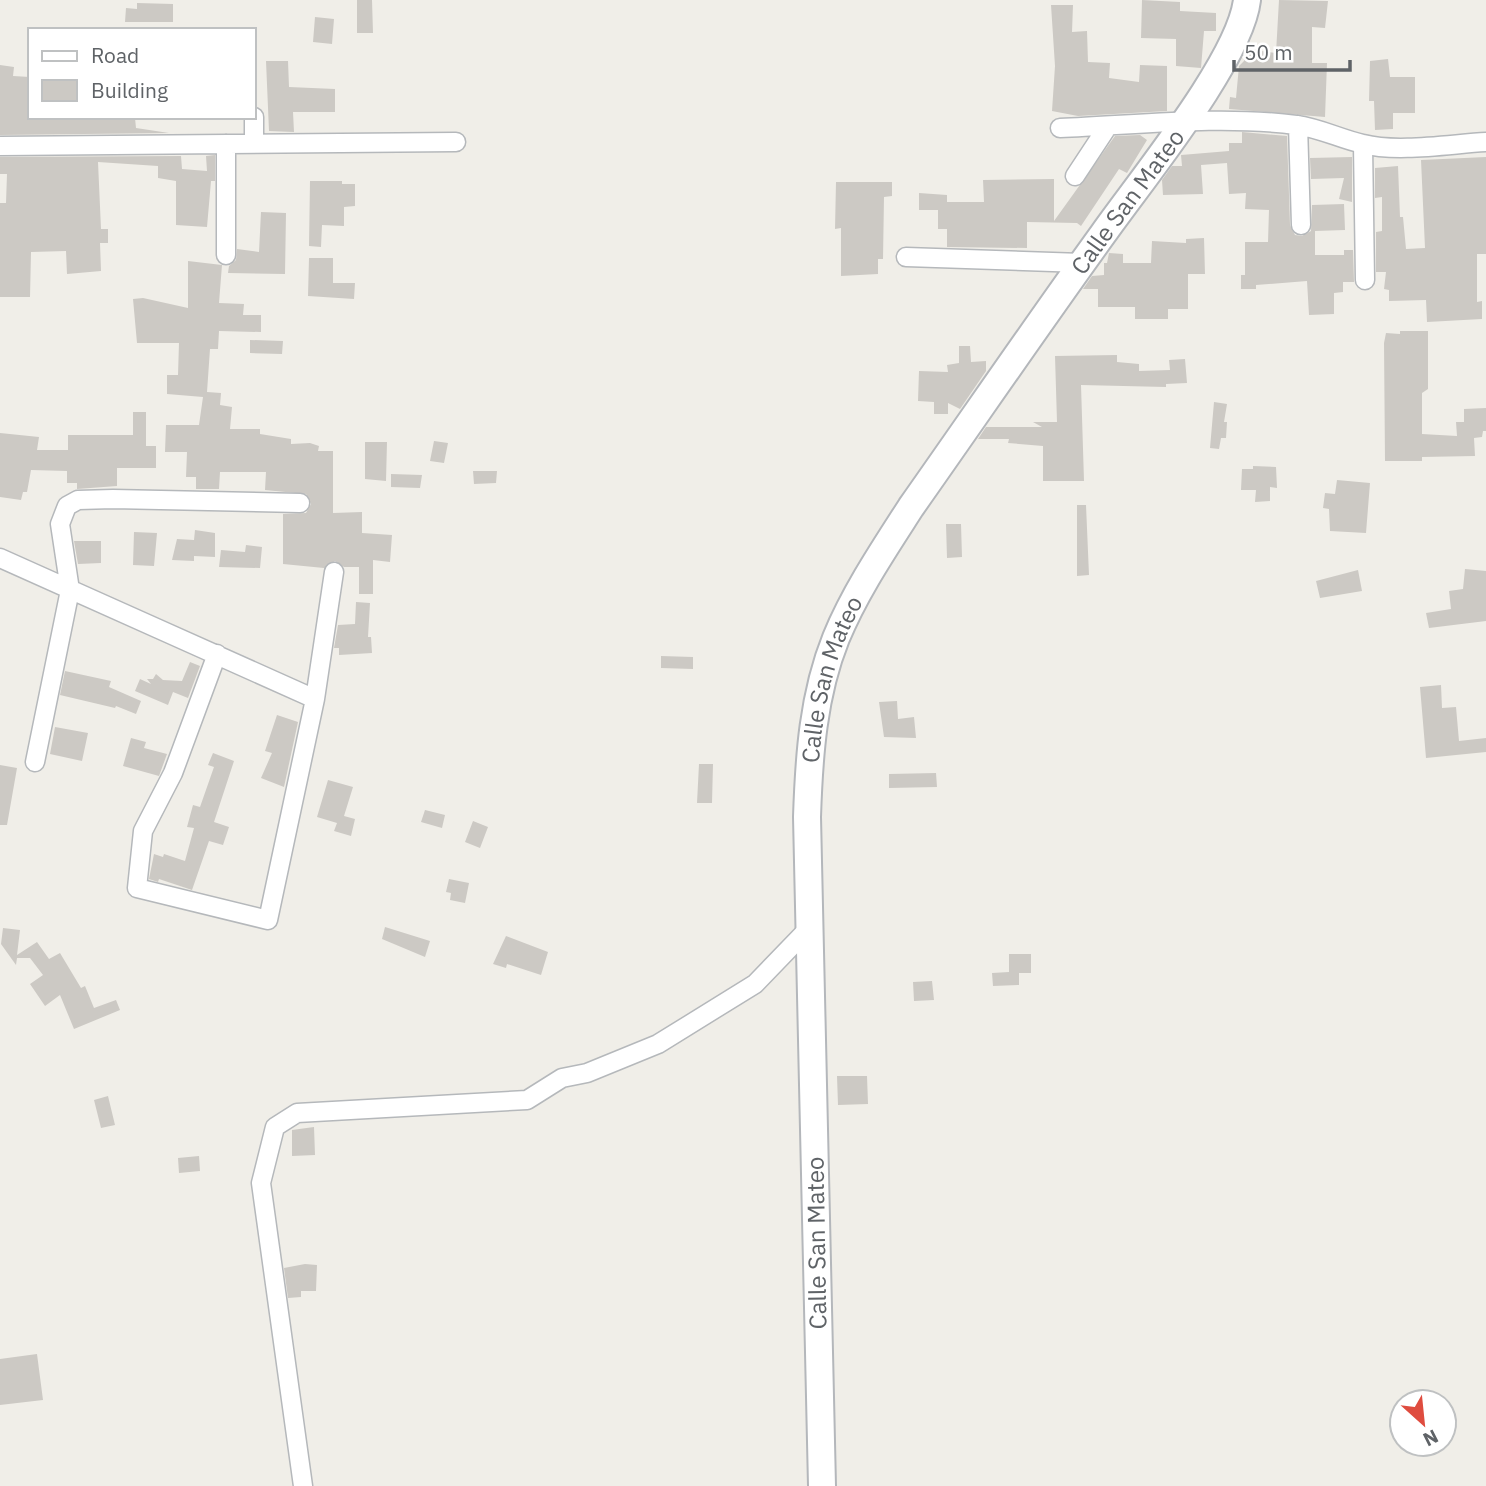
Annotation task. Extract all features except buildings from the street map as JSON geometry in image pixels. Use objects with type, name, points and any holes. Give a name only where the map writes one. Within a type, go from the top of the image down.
[{"type":"street","name":"Calle San Mateo","points":[[822,1486],[809,758],[814,717],[836,639],[854,600],[911,508],[1182,123],[1234,43],[1251,5]]},
{"type":"street","points":[[254,119],[254,143]]},
{"type":"street","points":[[1060,128],[1182,123],[1297,125],[1334,132],[1363,145],[1392,147],[1486,142]]},
{"type":"street","points":[[1297,125],[1301,225]]},
{"type":"street","points":[[1075,176],[1108,126]]},
{"type":"street","points":[[0,146],[456,142]]},
{"type":"street","points":[[226,144],[226,255]]},
{"type":"street","points":[[1363,145],[1365,280]]},
{"type":"street","points":[[906,257],[1082,263]]},
{"type":"street","points":[[35,762],[70,590],[60,524],[67,506],[78,500],[300,503]]},
{"type":"street","points":[[0,558],[315,699]]},
{"type":"street","points":[[217,654],[173,773],[143,831],[137,888],[268,920],[315,699],[334,572]]},
{"type":"street","points":[[303,1486],[261,1182],[275,1127],[297,1113],[527,1100],[562,1078],[587,1073],[658,1044],[755,984],[810,927]]}]
